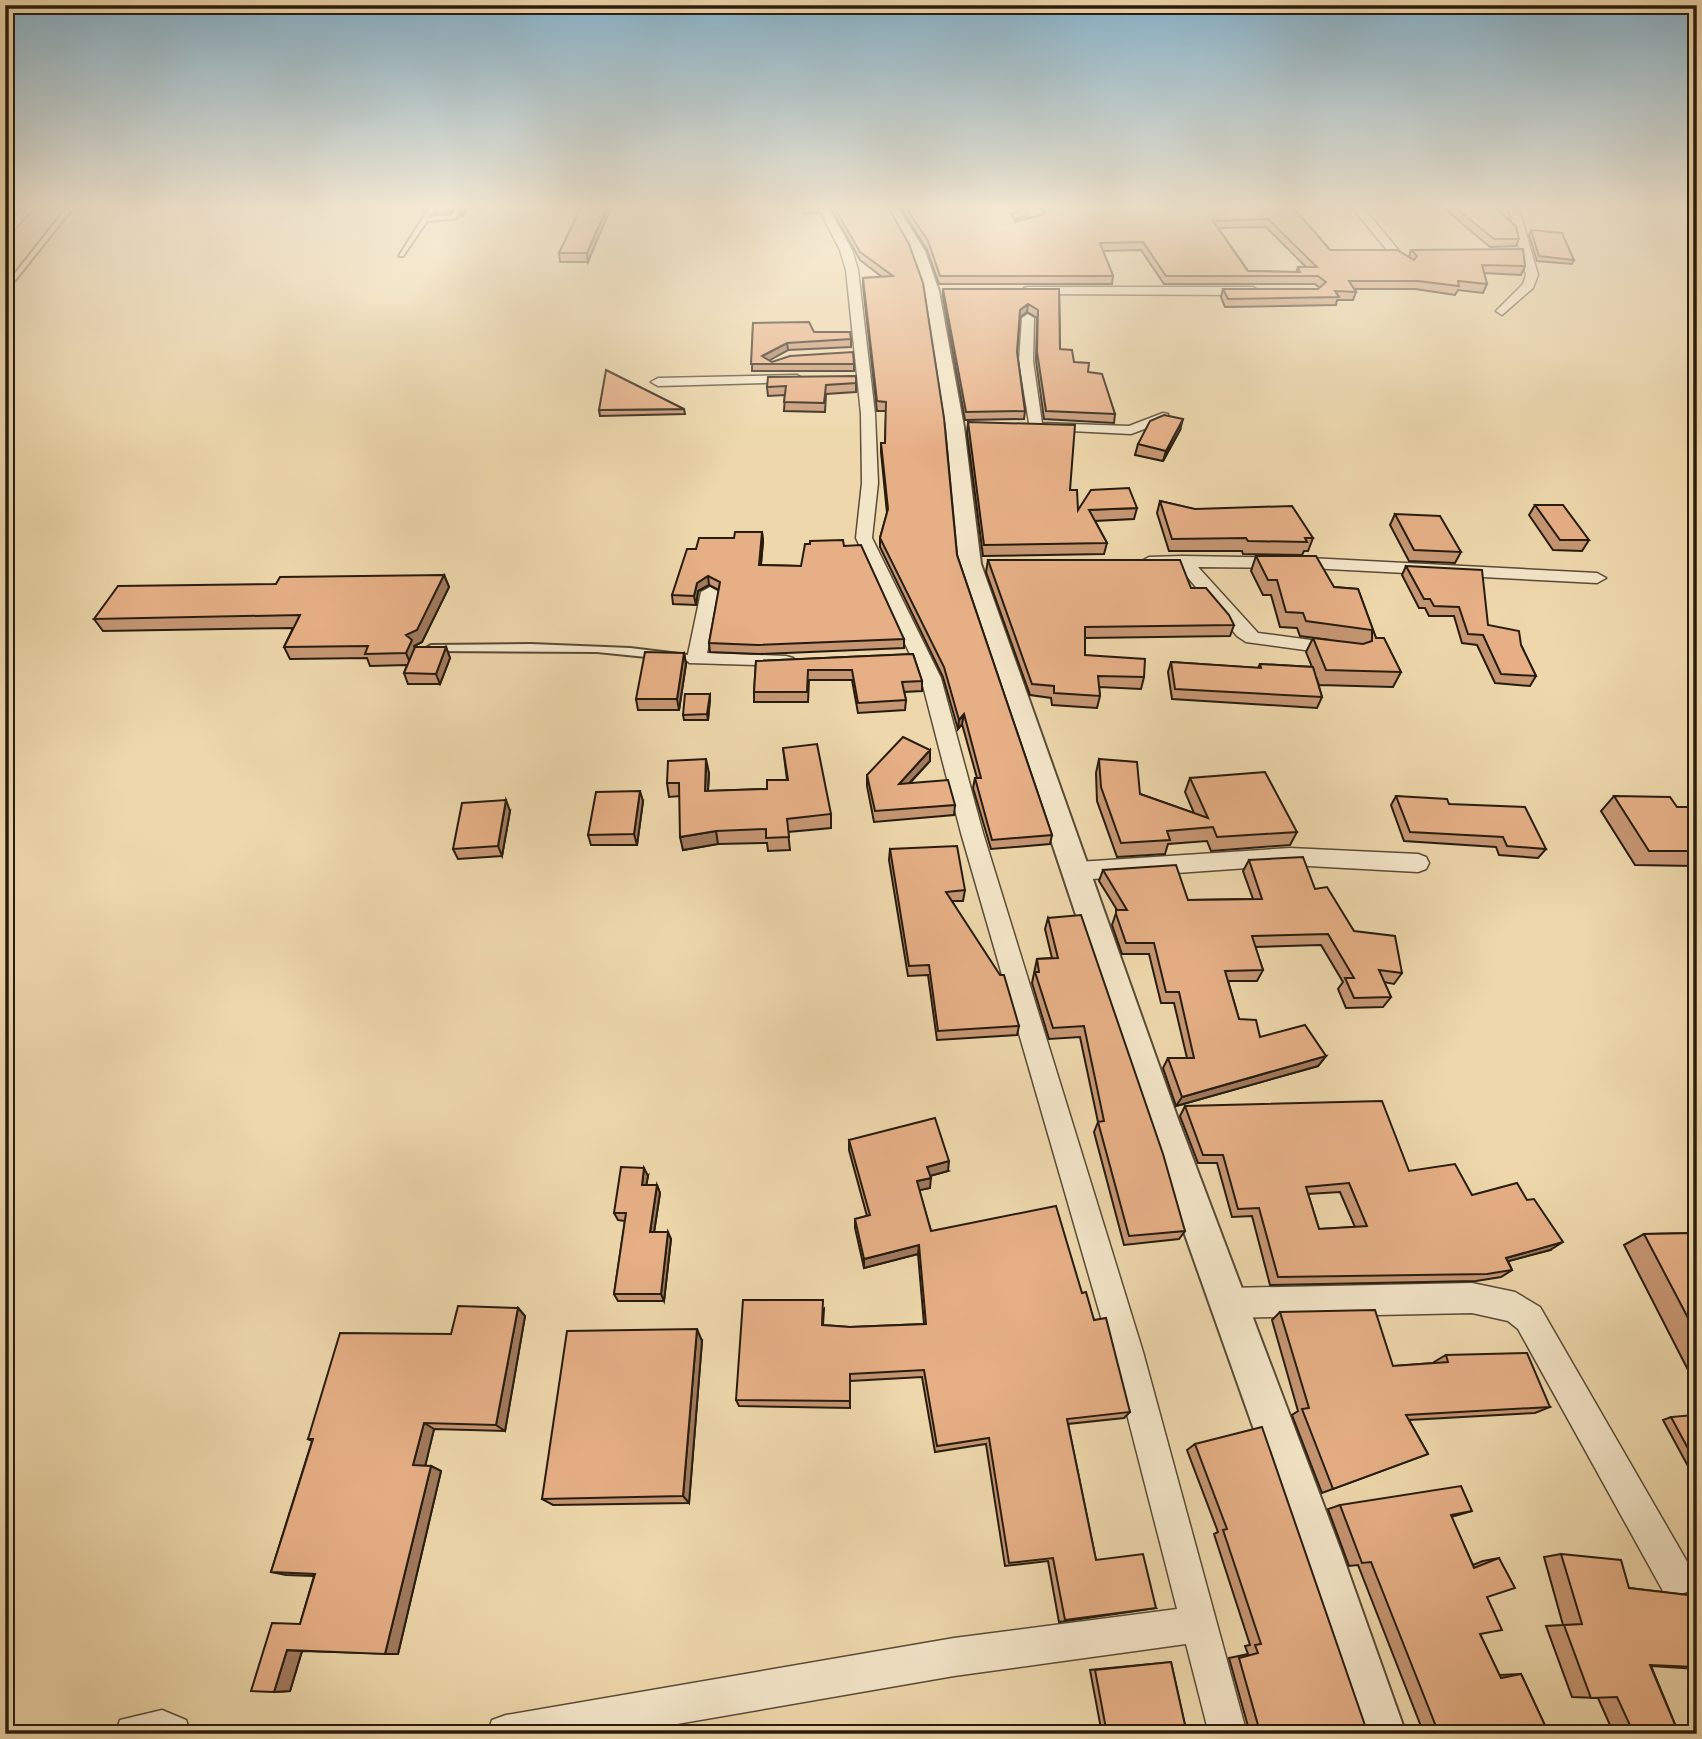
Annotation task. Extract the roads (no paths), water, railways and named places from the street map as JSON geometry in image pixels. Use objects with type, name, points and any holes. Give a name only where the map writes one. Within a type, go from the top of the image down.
[{"type":"street","points":[[852,286],[857,378],[870,456],[864,538],[901,619],[922,655],[1127,1352],[1228,1734]]},
{"type":"street","points":[[936,286],[962,427],[977,563],[1161,1119],[1319,1551],[1382,1734]]},
{"type":"street","points":[[1502,311],[1528,286]]},
{"type":"street","points":[[1014,291],[1261,291]]},
{"type":"street","points":[[1028,318],[1028,426],[1131,430],[1163,417]]},
{"type":"street","points":[[658,382],[809,379]]},
{"type":"street","points":[[1183,561],[1253,638],[1355,650]]},
{"type":"street","points":[[1136,562],[1309,563],[1597,578]]},
{"type":"street","points":[[710,592],[696,659],[759,663],[800,661]]},
{"type":"street","points":[[895,656],[922,655]]},
{"type":"street","points":[[1078,871],[1286,855],[1364,857],[1418,863]]},
{"type":"street","points":[[1228,1303],[1472,1298],[1515,1307],[1529,1318],[1676,1578]]},
{"type":"street","points":[[506,1734],[954,1657],[1198,1624]]},
{"type":"street","points":[[134,1734],[162,1730],[172,1734]]},
{"type":"lane","points":[[419,648],[579,647],[643,650],[696,659]]}]
